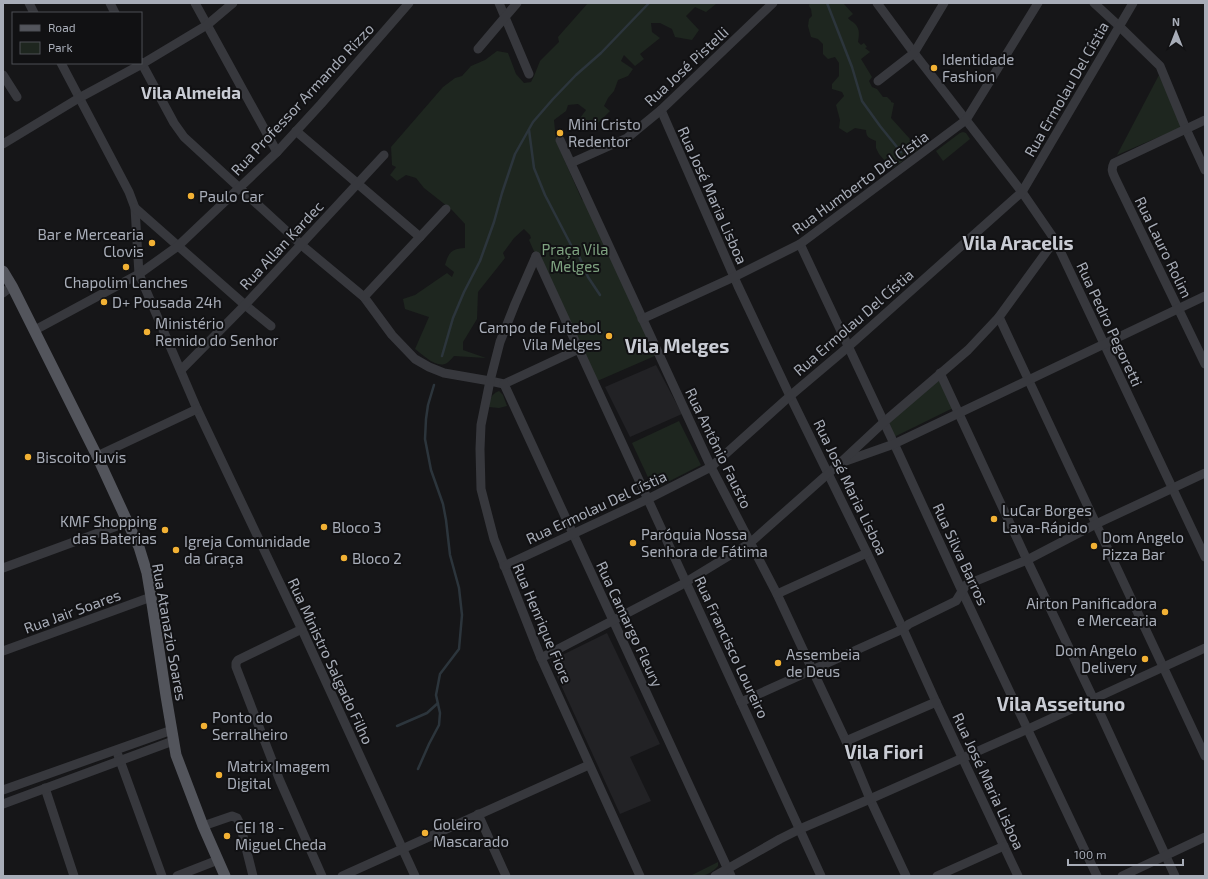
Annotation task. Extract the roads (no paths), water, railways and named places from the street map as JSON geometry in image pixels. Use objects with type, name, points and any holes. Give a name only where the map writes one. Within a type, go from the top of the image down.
[{"type":"main road","name":"Rua Atanazio Soares","points":[[3,271],[35,330],[97,456],[139,547],[147,573],[172,735],[179,764],[203,826],[225,876]]},
{"type":"street","points":[[29,3],[34,12]]},
{"type":"street","points":[[110,3],[114,12]]},
{"type":"street","points":[[195,3],[277,152]]},
{"type":"street","points":[[142,62],[207,25],[233,3]]},
{"type":"street","name":"Rua Professor Armando Rizzo","points":[[35,330],[138,274],[178,246],[277,152],[409,3]]},
{"type":"street","points":[[499,3],[529,74]]},
{"type":"street","points":[[478,49],[516,3]]},
{"type":"street","name":"Rua José Pistelli","points":[[571,163],[627,138],[661,110],[773,3]]},
{"type":"street","name":"Rua Pedro Pegoretti","points":[[878,3],[914,53],[1022,192],[1055,240],[1205,557]]},
{"type":"street","points":[[878,81],[914,53],[944,3]]},
{"type":"street","name":"Rua Humberto Del Cístia","points":[[642,319],[734,277],[800,244],[966,120],[1038,3]]},
{"type":"street","points":[[1094,3],[1160,66],[1205,170]]},
{"type":"street","name":"Rua Ermolau Del Cístia","points":[[504,566],[648,499],[711,467],[1022,192],[1133,3]]},
{"type":"street","name":"Rua Ministro Salgado Filho","points":[[62,64],[129,192],[135,208],[138,274],[197,409],[302,629],[415,876]]},
{"type":"street","points":[[3,144],[139,64]]},
{"type":"street","points":[[142,64],[174,123],[184,137],[301,243],[364,297],[392,335],[415,359],[444,373],[490,380],[504,384],[579,349]]},
{"type":"street","points":[[3,75],[17,97]]},
{"type":"street","name":"Rua José Maria Lisboa","points":[[661,110],[734,277],[790,396],[867,553],[1018,876]]},
{"type":"street","points":[[1186,129],[1205,120]]},
{"type":"street","name":"Rua Lauro Rolim","points":[[1186,129],[1114,163],[1112,171],[1205,364]]},
{"type":"street","points":[[296,131],[420,237]]},
{"type":"street","name":"Rua Antônio Fausto","points":[[560,140],[711,467],[777,594],[846,741],[870,799],[906,876]]},
{"type":"street","name":"Rua Allan Kardec","points":[[181,370],[245,305],[384,155]]},
{"type":"street","points":[[135,208],[271,326]]},
{"type":"street","points":[[364,297],[446,209]]},
{"type":"street","points":[[541,658],[686,582],[750,543],[840,464],[884,422],[968,350],[999,317],[1055,240]]},
{"type":"street","name":"Rua Silva Barros","points":[[800,244],[962,592],[1097,876]]},
{"type":"street","name":"Rua Francisco Loureiro","points":[[536,256],[821,876]]},
{"type":"street","name":"Rua Henrique Fiore","points":[[536,256],[500,342],[490,380],[481,425],[481,489],[494,539],[541,658],[640,876]]},
{"type":"street","points":[[3,293],[12,286]]},
{"type":"street","points":[[840,464],[894,444],[1205,296]]},
{"type":"street","points":[[999,317],[1205,756]]},
{"type":"street","points":[[940,373],[1175,876]]},
{"type":"street","name":"Rua Camargo Fleury","points":[[504,384],[730,872]]},
{"type":"street","points":[[97,456],[197,409]]},
{"type":"street","points":[[741,702],[903,629],[956,601],[966,585],[1027,560],[1096,524],[1205,473]]},
{"type":"street","points":[[3,568],[128,522]]},
{"type":"street","points":[[777,594],[867,553]]},
{"type":"street","name":"Rua Jair Soares","points":[[3,651],[151,597]]},
{"type":"street","points":[[302,629],[238,660],[236,667],[280,781],[322,876]]},
{"type":"street","points":[[715,876],[730,872],[800,829],[1028,729],[1205,648]]},
{"type":"street","points":[[846,741],[936,702]]},
{"type":"street","points":[[3,790],[116,750],[172,735]]},
{"type":"street","points":[[3,804],[120,760],[172,735]]},
{"type":"street","points":[[116,750],[162,876]]},
{"type":"street","points":[[342,876],[589,765]]},
{"type":"street","points":[[44,788],[74,876]]},
{"type":"street","points":[[478,814],[506,876]]},
{"type":"street","points":[[203,826],[232,816],[237,818],[240,824],[253,876]]},
{"type":"street","points":[[1122,876],[1205,837]]},
{"type":"street","points":[[937,876],[1004,846]]},
{"type":"street","points":[[177,876],[218,860]]},
{"type":"waterway","points":[[442,356],[453,318],[480,261],[515,154],[533,122],[576,75],[601,53],[649,3]]},
{"type":"waterway","points":[[827,3],[852,67],[862,101],[901,152]]},
{"type":"waterway","points":[[529,130],[534,168],[545,195],[571,245]]},
{"type":"waterway","points":[[579,256],[588,277],[600,295]]},
{"type":"waterway","points":[[418,769],[439,725],[440,713],[436,695],[440,674],[459,649],[462,615],[459,588],[450,555],[443,504],[431,470],[425,439],[428,405],[434,385]]},
{"type":"waterway","points":[[397,726],[427,713],[438,703]]},
{"type":"place","name":"Identidade Fashion","points":[[934,68]]},
{"type":"place","name":"Mini Cristo Redentor","points":[[560,133]]},
{"type":"place","name":"Paulo Car","points":[[191,196]]},
{"type":"place","name":"Bar e Mercearia Clovis","points":[[152,243]]},
{"type":"place","name":"Chapolim Lanches","points":[[126,267]]},
{"type":"place","name":"D+ Pousada 24h","points":[[104,302]]},
{"type":"place","name":"Ministério Remido do Senhor","points":[[147,332]]},
{"type":"place","name":"Campo de Futebol Vila Melges","points":[[609,336]]},
{"type":"place","name":"Biscoito Juvis","points":[[28,457]]},
{"type":"place","name":"LuCar Borges Lava-Rápido","points":[[994,519]]},
{"type":"place","name":"Bloco 3","points":[[324,527]]},
{"type":"place","name":"KMF Shopping das Baterias","points":[[165,530]]},
{"type":"place","name":"Paróquia Nossa Senhora de Fátima","points":[[633,543]]},
{"type":"place","name":"Dom Angelo Pizza Bar","points":[[1094,546]]},
{"type":"place","name":"Igreja Comunidade da Graça","points":[[176,550]]},
{"type":"place","name":"Bloco 2","points":[[344,558]]},
{"type":"place","name":"Airton Panificadora e Mercearia","points":[[1165,612]]},
{"type":"place","name":"Dom Angelo Delivery","points":[[1145,659]]},
{"type":"place","name":"Assembeia de Deus","points":[[778,663]]},
{"type":"place","name":"Ponto do Serralheiro","points":[[204,726]]},
{"type":"place","name":"Matrix Imagem Digital","points":[[219,775]]},
{"type":"place","name":"Goleiro Mascarado","points":[[425,833]]},
{"type":"place","name":"CEI 18 - Miguel Cheda","points":[[227,836]]},
{"type":"district","name":"Vila Almeida","points":[[191,92]]},
{"type":"district","name":"Vila Aracelis","points":[[1018,242]]},
{"type":"district","name":"Vila Melges","points":[[677,345]]},
{"type":"district","name":"Vila Asseituno","points":[[1061,703]]},
{"type":"district","name":"Vila Fiori","points":[[884,751]]},
{"type":"park label","name":"Praça Vila Melges","points":[[575,258]]}]
